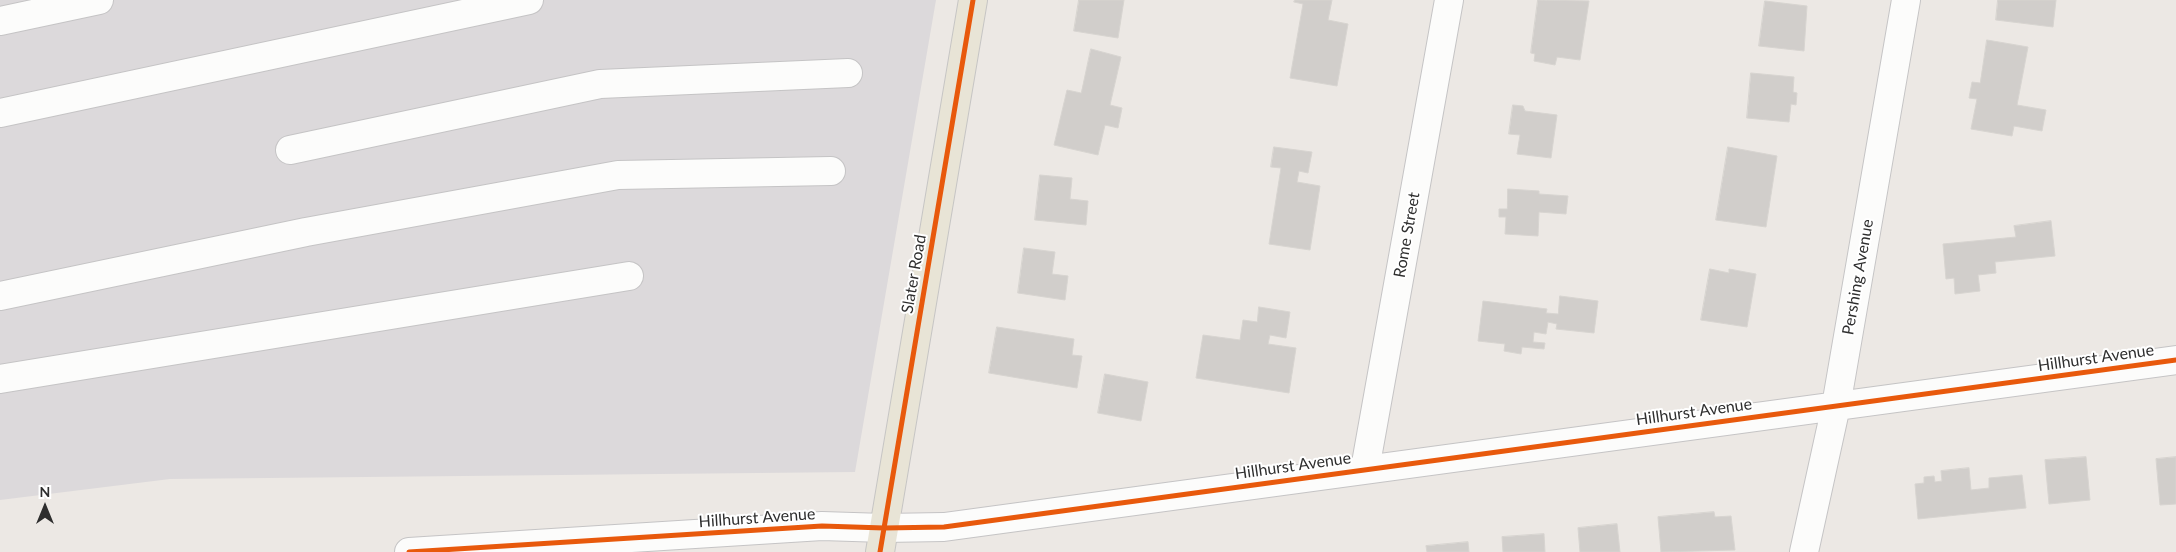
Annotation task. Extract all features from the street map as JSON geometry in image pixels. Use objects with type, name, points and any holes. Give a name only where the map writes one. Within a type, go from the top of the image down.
[{"type":"main road","name":"Slater Road","points":[[882,540],[973,0]]},
{"type":"street","points":[[0,21],[99,0]]},
{"type":"street","points":[[0,113],[529,0]]},
{"type":"street","name":"Rome Street","points":[[1365,469],[1449,0]]},
{"type":"street","name":"Pershing Avenue","points":[[1804,552],[1836,406],[1906,0]]},
{"type":"street","points":[[290,150],[600,84],[848,73]]},
{"type":"street","points":[[0,296],[306,232],[618,175],[831,171]]},
{"type":"street","points":[[0,379],[629,276]]},
{"type":"street","name":"Hillhurst Avenue","points":[[409,552],[822,526],[882,540],[944,527],[2176,360]]},
{"type":"shaded area","points":[[0,0],[936,0],[855,472],[170,479],[0,500]]},
{"type":"building","points":[[1079,0],[1124,0],[1118,38],[1074,31]]},
{"type":"building","points":[[1295,0],[1332,0],[1328,20],[1348,24],[1337,86],[1290,78],[1303,4],[1294,2]]},
{"type":"building","points":[[1538,0],[1589,1],[1580,60],[1557,57],[1555,65],[1534,61],[1535,54],[1531,53]]},
{"type":"building","points":[[1998,0],[2056,0],[2053,27],[1996,20]]},
{"type":"building","points":[[1765,1],[1807,6],[1804,51],[1759,46]]},
{"type":"building","points":[[1987,40],[2028,47],[2017,105],[2046,110],[2042,131],[2014,126],[2012,136],[1971,129],[1977,99],[1969,98],[1972,82],[1980,83]]},
{"type":"building","points":[[1091,49],[1121,57],[1110,105],[1122,108],[1118,128],[1105,125],[1098,155],[1054,145],[1067,90],[1081,93]]},
{"type":"building","points":[[1751,73],[1794,77],[1793,92],[1797,93],[1796,105],[1791,104],[1789,122],[1747,118]]},
{"type":"building","points":[[1513,105],[1523,106],[1525,111],[1557,115],[1551,158],[1517,154],[1520,135],[1509,134]]},
{"type":"building","points":[[1274,147],[1312,152],[1308,173],[1299,171],[1297,182],[1320,186],[1310,250],[1269,244],[1281,168],[1271,167]]},
{"type":"building","points":[[1728,147],[1777,156],[1766,227],[1716,220]]},
{"type":"building","points":[[1040,175],[1072,178],[1070,199],[1088,201],[1086,225],[1035,220]]},
{"type":"building","points":[[1508,189],[1539,191],[1539,194],[1568,196],[1566,214],[1539,212],[1538,236],[1505,234],[1506,217],[1499,217],[1499,209],[1507,209]]},
{"type":"building","points":[[2051,221],[2055,256],[1995,262],[1996,273],[1978,275],[1980,291],[1955,294],[1954,278],[1946,279],[1943,244],[2016,237],[2014,226]]},
{"type":"building","points":[[1024,248],[1055,252],[1052,274],[1068,276],[1065,300],[1018,293]]},
{"type":"building","points":[[1710,269],[1729,273],[1729,269],[1756,274],[1747,327],[1701,320]]},
{"type":"building","points":[[1560,296],[1598,301],[1594,333],[1556,329],[1557,324],[1548,322],[1546,334],[1534,332],[1533,342],[1545,343],[1544,349],[1522,347],[1521,354],[1504,351],[1505,344],[1478,341],[1483,301],[1547,309],[1546,313],[1558,314]]},
{"type":"building","points":[[1259,307],[1290,312],[1286,338],[1270,335],[1268,344],[1296,348],[1289,393],[1196,378],[1203,335],[1240,340],[1243,320],[1257,322]]},
{"type":"building","points":[[997,327],[1074,339],[1072,355],[1082,356],[1077,388],[989,373]]},
{"type":"building","points":[[1105,374],[1148,382],[1141,421],[1098,413]]},
{"type":"building","points":[[2086,457],[2090,500],[2049,504],[2045,460]]},
{"type":"building","points":[[2176,457],[2176,504],[2160,505],[2156,459]]},
{"type":"building","points":[[1969,468],[1971,490],[1989,488],[1989,478],[2022,475],[2026,508],[1918,519],[1915,484],[1924,483],[1924,477],[1934,476],[1935,482],[1942,481],[1941,471]]},
{"type":"building","points":[[1714,512],[1715,517],[1731,516],[1735,550],[1661,552],[1658,517]]},
{"type":"building","points":[[1617,524],[1620,552],[1580,552],[1578,528]]},
{"type":"building","points":[[1544,534],[1545,552],[1503,552],[1502,537]]},
{"type":"building","points":[[1468,542],[1469,552],[1427,552],[1426,546]]},
{"type":"cycle path","points":[[880,552],[973,0]]},
{"type":"cycle path","points":[[409,552],[822,526],[944,527],[2176,360]]}]
